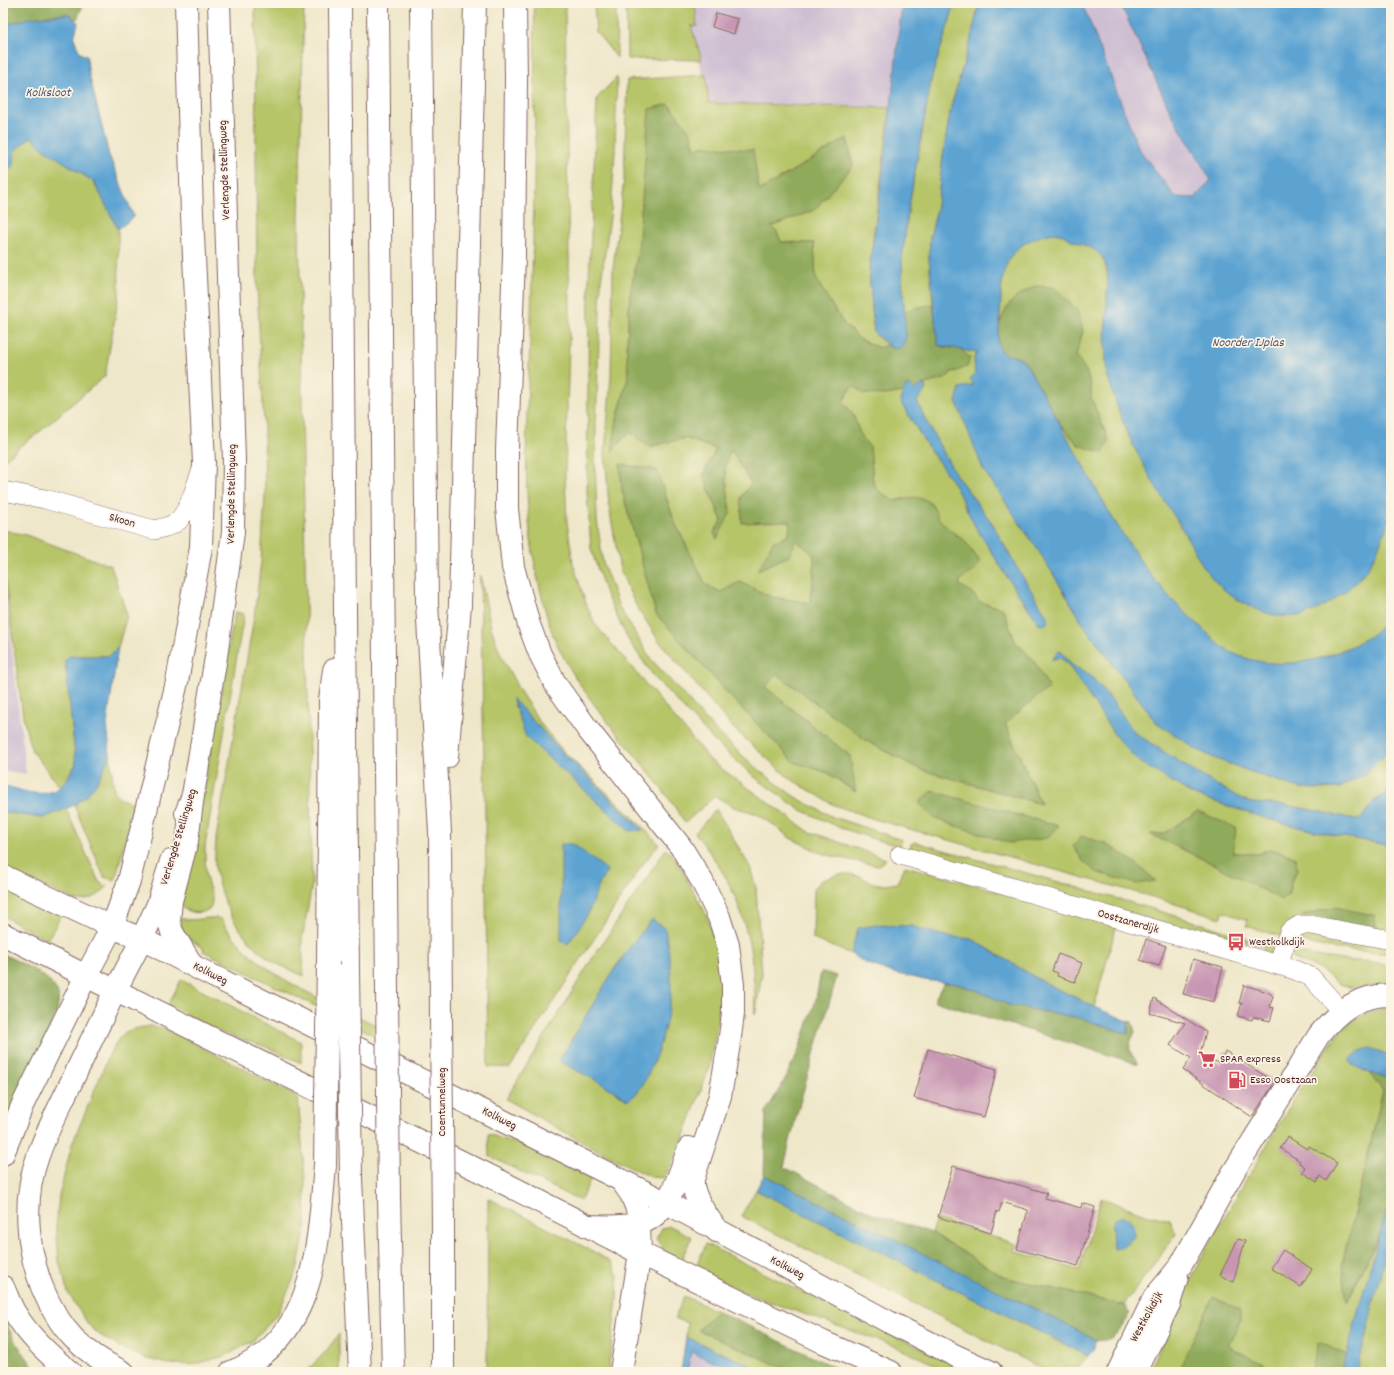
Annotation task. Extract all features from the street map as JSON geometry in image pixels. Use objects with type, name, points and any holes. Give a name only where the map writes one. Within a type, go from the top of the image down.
[{"type":"main road","points":[[3,1154],[22,1106],[112,926],[129,881],[177,682],[201,548],[204,463],[192,216],[186,3]]},
{"type":"main road","name":"Verlengde Stellingweg","points":[[123,1372],[106,1363],[83,1347],[62,1325],[48,1300],[37,1273],[30,1238],[28,1206],[37,1158],[47,1132],[158,904],[193,795],[216,657],[233,532],[234,459],[219,3]]},
{"type":"main road","points":[[340,3],[344,583],[351,1178],[360,1372]]},
{"type":"main road","points":[[378,3],[389,1197],[393,1372]]},
{"type":"main road","points":[[421,3],[427,604],[440,832]]},
{"type":"main road","points":[[440,832],[460,605],[475,3]]},
{"type":"main road","points":[[515,3],[516,79],[514,256],[507,450],[507,508],[513,567],[529,625],[540,654],[556,685],[589,731],[681,847],[702,881],[719,917],[728,945],[733,985],[733,1014],[729,1044],[720,1096],[692,1186],[696,1196],[717,1231]]},
{"type":"main road","points":[[231,1372],[258,1358],[279,1340],[294,1320],[307,1289],[318,1244],[325,1165],[330,700],[344,583]]},
{"type":"main road","points":[[193,795],[187,841],[170,901],[169,922],[172,932],[193,966]]},
{"type":"main road","name":"Coentunnelweg","points":[[440,832],[443,1372]]},
{"type":"main road","name":"Kolkweg","points":[[3,876],[142,939],[193,966],[667,1203],[889,1322],[991,1372]]},
{"type":"main road","points":[[3,934],[500,1181],[640,1253],[822,1342],[891,1372]]},
{"type":"main road","name":"Westkolkdijk","points":[[1118,1372],[1154,1298],[1181,1265],[1234,1171],[1311,1047],[1330,1021],[1352,1003],[1365,998],[1382,995],[1391,996]]},
{"type":"main road","points":[[587,1226],[628,1226],[639,1224],[656,1215],[667,1203],[729,1044]]},
{"type":"main road","points":[[621,1180],[631,1194],[637,1209],[640,1253],[622,1372]]},
{"type":"main road","name":"Westkolkdijk","points":[[1136,1372],[1169,1304],[1181,1265]]},
{"type":"main road","points":[[3,1287],[15,1313],[32,1337],[70,1372]]},
{"type":"street","name":"Skoon","points":[[3,491],[45,499],[154,530],[168,527],[178,522],[187,509],[204,463]]},
{"type":"street","name":"Oostzanerdijk","points":[[900,855],[1278,965],[1311,977],[1341,1012]]},
{"type":"street","points":[[1278,965],[1289,932],[1300,925],[1310,925],[1391,940]]},
{"type":"shaded area","points":[[695,3],[902,3],[890,108],[709,103],[691,26],[697,26]]},
{"type":"shaded area","points":[[1081,3],[1120,3],[1172,115],[1211,181],[1195,198],[1175,197],[1139,149]]},
{"type":"shaded area","points":[[3,571],[26,774],[3,771]]},
{"type":"shaded area","points":[[691,1352],[737,1372],[687,1372]]},
{"type":"green space","points":[[3,3],[84,3],[76,21],[68,14],[35,18],[3,26]]},
{"type":"green space","points":[[255,3],[304,3],[299,220],[312,885],[302,939],[304,976],[271,960],[250,942],[241,931],[227,906],[215,866],[216,838],[254,617],[261,562],[265,494],[264,426],[257,286]]},
{"type":"green space","points":[[534,3],[565,3],[570,311],[565,476],[567,522],[573,563],[585,601],[595,624],[711,761],[808,831],[886,859],[878,866],[823,854],[790,838],[757,814],[734,807],[715,796],[685,823],[652,776],[597,709],[566,661],[553,635],[543,604],[534,559],[529,525],[527,490],[526,455],[533,238],[535,81]]},
{"type":"green space","points":[[594,3],[616,3],[617,58],[596,32]]},
{"type":"green space","points":[[626,3],[695,3],[697,26],[691,26],[702,60],[627,59]]},
{"type":"green space","points":[[954,3],[979,3],[971,39],[951,107],[936,213],[930,238],[929,258],[933,304],[904,311],[902,259],[908,211],[932,76]]},
{"type":"green space","points":[[706,75],[709,103],[890,108],[869,271],[874,333],[887,345],[879,348],[861,340],[845,325],[836,312],[816,279],[814,243],[781,242],[777,232],[769,228],[814,210],[853,166],[847,138],[759,191],[706,146],[695,149],[690,132],[638,251],[630,295],[627,341],[628,377],[617,420],[613,450],[630,432],[649,447],[685,438],[716,449],[703,475],[722,521],[714,532],[730,513],[725,466],[731,449],[751,483],[741,498],[790,521],[789,534],[773,542],[796,540],[814,555],[814,574],[810,603],[771,597],[740,582],[721,592],[706,585],[675,523],[657,470],[620,464],[622,490],[656,614],[731,697],[794,762],[828,773],[855,792],[850,756],[765,687],[777,674],[867,741],[919,769],[1041,804],[1005,724],[1049,688],[1034,661],[1015,641],[1003,609],[980,602],[972,593],[959,585],[961,579],[974,571],[980,562],[964,540],[951,531],[939,519],[932,505],[904,498],[894,501],[879,491],[873,482],[870,447],[861,437],[853,414],[843,402],[853,385],[885,395],[903,392],[900,401],[928,447],[954,484],[975,526],[1040,625],[1014,563],[992,523],[956,475],[925,419],[917,401],[925,391],[925,384],[947,378],[951,372],[957,371],[970,358],[961,349],[977,353],[974,358],[975,447],[983,469],[1042,556],[1086,628],[1156,722],[1194,748],[1214,758],[1300,788],[1339,788],[1362,776],[1391,749],[1391,782],[1386,794],[1373,802],[1360,820],[1286,805],[1251,803],[1193,771],[1133,732],[1111,699],[1089,674],[1073,666],[1061,651],[1052,659],[1060,657],[1068,664],[1116,737],[1194,795],[1268,819],[1314,831],[1391,846],[1391,935],[1303,915],[1323,922],[1280,936],[1246,926],[1248,920],[1223,912],[1221,918],[1149,896],[877,820],[834,805],[789,778],[733,728],[659,641],[635,604],[620,570],[609,506],[605,453],[611,376],[613,268],[624,179],[627,80]],"holes":[[[1198,811],[1233,853],[1257,854],[1270,849],[1296,857],[1297,871],[1292,879],[1288,895],[1211,863],[1152,835],[1163,834]]]},
{"type":"green space","points":[[617,77],[615,151],[611,210],[601,281],[595,459],[597,520],[603,563],[619,607],[651,659],[714,729],[755,767],[795,797],[833,817],[902,840],[900,846],[841,828],[799,809],[757,779],[717,744],[655,678],[629,641],[607,597],[591,549],[587,492],[589,278],[597,98]]},
{"type":"green space","points":[[669,104],[690,132],[695,149],[706,146],[753,150],[759,191],[847,138],[853,166],[814,210],[771,227],[777,232],[781,242],[814,243],[816,279],[845,325],[861,340],[879,348],[887,345],[893,349],[906,338],[904,311],[933,304],[938,345],[942,347],[961,349],[970,358],[967,367],[951,372],[947,378],[925,384],[914,390],[908,384],[903,392],[885,395],[863,394],[853,385],[843,402],[853,414],[861,437],[870,447],[873,483],[879,491],[894,501],[915,497],[926,500],[932,505],[939,519],[951,531],[964,540],[980,562],[974,571],[961,579],[959,585],[972,593],[980,602],[1003,609],[1015,641],[1034,661],[1049,688],[1005,724],[1041,804],[919,769],[867,741],[777,674],[765,687],[850,756],[856,792],[828,773],[794,762],[731,697],[656,614],[622,490],[620,464],[657,470],[675,523],[706,585],[721,592],[740,582],[771,597],[810,603],[814,574],[814,555],[796,540],[789,556],[758,570],[773,542],[789,534],[790,521],[742,523],[741,498],[751,483],[731,450],[725,466],[730,513],[717,539],[714,533],[722,520],[703,475],[716,449],[685,438],[649,447],[630,432],[612,451],[617,420],[628,377],[627,341],[630,295],[638,251],[649,109]]},
{"type":"green space","points":[[31,136],[41,147],[94,182],[118,229],[119,294],[105,376],[3,461],[3,176],[14,164],[14,151]]},
{"type":"green space","points":[[1049,233],[1061,234],[1074,241],[1094,248],[1104,261],[1108,273],[1105,347],[1108,374],[1118,408],[1133,446],[1212,577],[1241,602],[1373,560],[1391,515],[1391,618],[1389,620],[1365,639],[1349,647],[1313,660],[1275,664],[1257,661],[1239,656],[1222,647],[1182,609],[1154,579],[1121,533],[1058,421],[1078,445],[1109,441],[1091,398],[1091,387],[1086,371],[1076,355],[1083,331],[1013,300],[1000,322],[1003,274],[1010,256],[1015,249],[1023,244]]},
{"type":"green space","points":[[1035,286],[1054,287],[1077,310],[1083,331],[1076,355],[1086,371],[1091,387],[1091,398],[1109,441],[1103,453],[1078,445],[1058,421],[1024,362],[1020,359],[1004,355],[999,348],[998,333],[1002,317],[1010,303],[1021,294]]},
{"type":"green space","points":[[3,530],[26,535],[111,566],[127,615],[118,647],[110,656],[69,656],[65,660],[76,764],[60,787],[32,751],[23,717],[3,566]]},
{"type":"green space","points":[[480,575],[491,627],[500,653],[519,690],[543,727],[564,752],[633,817],[659,844],[643,864],[510,1068],[488,1067]],"holes":[[[573,844],[607,871],[600,883]]]},
{"type":"green space","points":[[235,612],[244,614],[205,846],[206,876],[212,901],[208,910],[194,913],[180,906],[203,792]]},
{"type":"green space","points":[[110,754],[114,790],[121,799],[134,803],[115,881],[104,877],[74,805],[96,782]]},
{"type":"green space","points":[[932,791],[1059,826],[1048,838],[1009,843],[935,819],[919,803]]},
{"type":"green space","points":[[66,809],[99,882],[107,887],[97,896],[86,900],[77,901],[3,869],[3,812],[42,818]]},
{"type":"green space","points":[[716,809],[750,867],[756,888],[762,973],[755,1015],[754,982],[750,948],[742,916],[725,877],[714,858],[695,833]]},
{"type":"green space","points":[[1198,811],[1236,828],[1233,853],[1257,854],[1270,849],[1296,857],[1297,871],[1292,879],[1288,895],[1282,900],[1211,863],[1150,834],[1163,834]]},
{"type":"green space","points":[[1081,836],[1106,844],[1133,861],[1156,881],[1136,884],[1096,872],[1083,861],[1073,846]]},
{"type":"green space","points":[[915,842],[1142,906],[1277,948],[1273,952],[1263,952],[1264,947],[1228,935],[1226,941],[910,849],[911,844]]},
{"type":"green space","points":[[666,849],[675,858],[706,914],[718,952],[722,993],[709,1069],[680,1146],[666,1175],[663,1178],[651,1177],[591,1147],[506,1099],[597,951]],"holes":[[[640,934],[627,1100],[603,1084],[560,1061],[614,969]]]},
{"type":"green space","points":[[905,866],[1117,924],[1094,1007],[1038,979],[972,939],[944,936],[911,926],[858,928],[851,954],[813,939],[814,890],[820,881],[839,874],[850,874],[861,877],[873,883],[885,885],[897,883]]},
{"type":"green space","points":[[3,885],[63,913],[47,940],[3,916]]},
{"type":"green space","points":[[1334,907],[1374,915],[1378,933],[1323,922],[1302,915]]},
{"type":"green space","points":[[180,918],[191,920],[211,918],[221,919],[235,939],[252,956],[271,971],[314,996],[380,1027],[378,1037],[203,951],[204,948],[191,940],[185,933],[182,928]]},
{"type":"green space","points":[[1304,931],[1391,945],[1391,954],[1328,948],[1294,940]]},
{"type":"green space","points":[[1291,952],[1342,960],[1374,962],[1391,966],[1391,985],[1352,988],[1340,984],[1320,969],[1294,959]]},
{"type":"green space","points":[[3,954],[35,970],[50,982],[58,995],[58,1005],[57,1011],[3,1138]]},
{"type":"green space","points":[[821,972],[837,976],[802,1095],[784,1167],[874,1214],[932,1233],[1003,1277],[1124,1305],[1130,1313],[1121,1329],[1113,1337],[1095,1340],[764,1175],[766,1111],[782,1085],[798,1052],[815,1003]]},
{"type":"green space","points":[[181,980],[301,1042],[301,1063],[269,1048],[222,1033],[168,1005]]},
{"type":"green space","points":[[944,982],[957,984],[976,990],[1009,1005],[1080,1018],[1128,1034],[1128,1021],[1132,1022],[1135,1032],[1130,1048],[1132,1055],[1138,1064],[934,1001]]},
{"type":"green space","points":[[1391,1008],[1391,1056],[1370,1048],[1352,1065],[1370,1073],[1383,1090],[1342,1265],[1348,1301],[1381,1232],[1389,1236],[1391,1230],[1391,1358],[1387,1372],[1149,1372],[1205,1250],[1287,1111],[1325,1052],[1342,1029],[1350,1022],[1373,1011]]},
{"type":"green space","points":[[149,1026],[164,1028],[298,1097],[305,1179],[306,1226],[297,1271],[278,1313],[253,1341],[225,1356],[191,1365],[169,1364],[144,1358],[119,1347],[98,1334],[88,1324],[68,1293],[59,1261],[56,1227],[59,1196],[72,1144],[110,1053],[118,1040],[129,1031]]},
{"type":"green space","points":[[1370,1073],[1391,1079],[1391,1196],[1381,1232],[1347,1302],[1342,1265],[1383,1091]]},
{"type":"green space","points":[[488,1134],[533,1149],[591,1179],[580,1201],[489,1156]]},
{"type":"green space","points":[[756,1190],[1088,1356],[1077,1368],[1065,1367],[1061,1372],[1049,1372],[741,1216]]},
{"type":"green space","points":[[488,1198],[598,1254],[612,1263],[618,1276],[617,1299],[608,1372],[487,1372]]},
{"type":"green space","points":[[1101,1198],[1149,1215],[1170,1220],[1176,1234],[1124,1305],[1003,1277],[932,1233],[936,1219],[1016,1244],[1014,1251],[1079,1270]]},
{"type":"green space","points":[[670,1226],[692,1237],[681,1260],[665,1251],[656,1239],[662,1228]]},
{"type":"green space","points":[[706,1244],[802,1292],[927,1351],[966,1372],[952,1372],[891,1345],[753,1296],[695,1269]]},
{"type":"green space","points":[[684,1296],[717,1311],[698,1330],[793,1372],[765,1372],[686,1337],[687,1323],[675,1318]]},
{"type":"green space","points":[[1213,1297],[1240,1310],[1240,1321],[1228,1346],[1279,1372],[1178,1372]]},
{"type":"green space","points":[[717,1311],[844,1372],[793,1372],[698,1330]]},
{"type":"green space","points":[[3,1317],[15,1341],[37,1372],[3,1372]]},
{"type":"green space","points":[[339,1334],[339,1372],[306,1372],[326,1351]]},
{"type":"green space","points":[[1319,1342],[1347,1355],[1342,1372],[1311,1372]]},
{"type":"water","points":[[902,3],[954,3],[932,76],[908,211],[902,259],[906,338],[901,348],[893,349],[874,333],[869,271],[888,134]]},
{"type":"water","name":"Noorder IJplas","points":[[979,3],[1081,3],[1139,149],[1175,197],[1195,198],[1211,180],[1172,115],[1120,3],[1391,3],[1391,515],[1380,544],[1368,568],[1345,592],[1324,606],[1308,614],[1286,617],[1263,612],[1251,607],[1220,587],[1213,579],[1198,558],[1142,461],[1126,430],[1114,397],[1106,364],[1107,271],[1104,261],[1099,253],[1057,233],[1036,238],[1024,244],[1008,261],[1004,271],[998,336],[998,343],[1001,351],[1006,355],[1019,358],[1028,367],[1112,517],[1145,568],[1172,600],[1222,647],[1242,657],[1264,662],[1287,663],[1311,660],[1334,654],[1355,644],[1375,632],[1391,618],[1391,749],[1362,776],[1339,788],[1300,788],[1268,778],[1214,758],[1194,748],[1156,722],[1086,628],[1042,556],[983,469],[956,401],[960,388],[974,385],[970,379],[975,374],[974,358],[977,353],[938,345],[929,258],[930,238],[936,213],[951,107],[971,39]]},
{"type":"water","name":"Kolksloot","points":[[68,14],[78,23],[74,38],[80,53],[87,56],[88,70],[109,155],[134,217],[118,229],[94,182],[41,147],[31,137],[14,151],[14,164],[3,176],[3,26],[29,18]]},
{"type":"water","points":[[908,384],[914,390],[925,384],[925,391],[917,401],[925,419],[956,475],[992,523],[1014,563],[1049,619],[1046,624],[1040,625],[1013,586],[975,526],[954,484],[928,447],[900,401]]},
{"type":"water","points":[[118,647],[107,724],[110,754],[95,785],[87,795],[74,805],[42,818],[3,812],[3,785],[32,793],[46,793],[53,791],[63,785],[76,764],[65,660],[69,656],[109,656]]},
{"type":"water","points":[[1059,651],[1073,666],[1089,674],[1111,699],[1134,732],[1193,771],[1251,803],[1286,805],[1360,820],[1373,802],[1386,794],[1391,782],[1391,846],[1314,831],[1268,819],[1194,795],[1139,762],[1116,737],[1068,664],[1060,657],[1051,660]]},
{"type":"water","points":[[512,698],[560,750],[643,830],[629,831],[526,737]]},
{"type":"water","points":[[561,844],[573,844],[607,870],[600,883],[588,914],[568,944],[561,941]]},
{"type":"water","points":[[652,919],[665,929],[671,970],[670,1005],[654,1062],[642,1086],[635,1095],[627,1100],[603,1084],[559,1061],[614,970]]},
{"type":"water","points":[[876,925],[911,926],[944,936],[972,939],[1038,979],[1094,1007],[1128,1021],[1128,1034],[1080,1018],[1009,1005],[976,990],[957,984],[925,980],[893,973],[866,963],[851,954],[858,928]]},
{"type":"water","points":[[1370,1048],[1391,1056],[1391,1079],[1363,1070],[1349,1060],[1360,1051]]},
{"type":"water","points":[[764,1175],[1071,1327],[1095,1340],[1094,1349],[1088,1356],[756,1190]]},
{"type":"water","points":[[1391,1196],[1391,1230],[1357,1372],[1342,1372],[1362,1296]]},
{"type":"water","points":[[1123,1216],[1132,1224],[1135,1236],[1120,1248],[1113,1249],[1112,1225],[1115,1219]]},
{"type":"water","points":[[686,1337],[765,1372],[737,1372],[691,1352],[687,1372],[681,1372]]},
{"type":"building","points":[[716,13],[738,19],[734,34],[712,27]]},
{"type":"building","points":[[1146,939],[1166,946],[1159,966],[1140,960]]},
{"type":"building","points":[[1058,954],[1082,963],[1075,982],[1057,976],[1058,973],[1052,971]]},
{"type":"building","points":[[1193,959],[1223,967],[1214,1002],[1183,994]]},
{"type":"building","points":[[1244,985],[1268,992],[1273,996],[1270,1007],[1274,1008],[1270,1021],[1253,1017],[1252,1020],[1238,1016],[1242,1003],[1239,1003]]},
{"type":"building","points":[[1154,998],[1206,1032],[1199,1057],[1221,1063],[1225,1051],[1275,1082],[1252,1117],[1183,1070],[1191,1058],[1170,1045],[1185,1023],[1150,1013]]},
{"type":"building","points":[[928,1049],[997,1069],[984,1117],[914,1098]]},
{"type":"building","points":[[1288,1137],[1307,1149],[1309,1146],[1337,1163],[1326,1181],[1320,1176],[1317,1182],[1302,1172],[1305,1167],[1299,1163],[1300,1161],[1280,1148]]},
{"type":"building","points":[[953,1166],[1047,1193],[1045,1198],[1081,1208],[1082,1203],[1095,1207],[1078,1266],[1017,1249],[1028,1210],[1002,1202],[999,1212],[997,1211],[991,1233],[938,1217]]},
{"type":"building","points":[[1238,1239],[1245,1241],[1233,1282],[1220,1275]]},
{"type":"building","points":[[1283,1250],[1312,1269],[1301,1287],[1271,1268]]},
{"type":"place","name":"Westkolkdijk","points":[[1236,942]]},
{"type":"place","name":"SPAR express","points":[[1207,1059]]},
{"type":"place","name":"Esso Oostzaan","points":[[1237,1080]]}]
